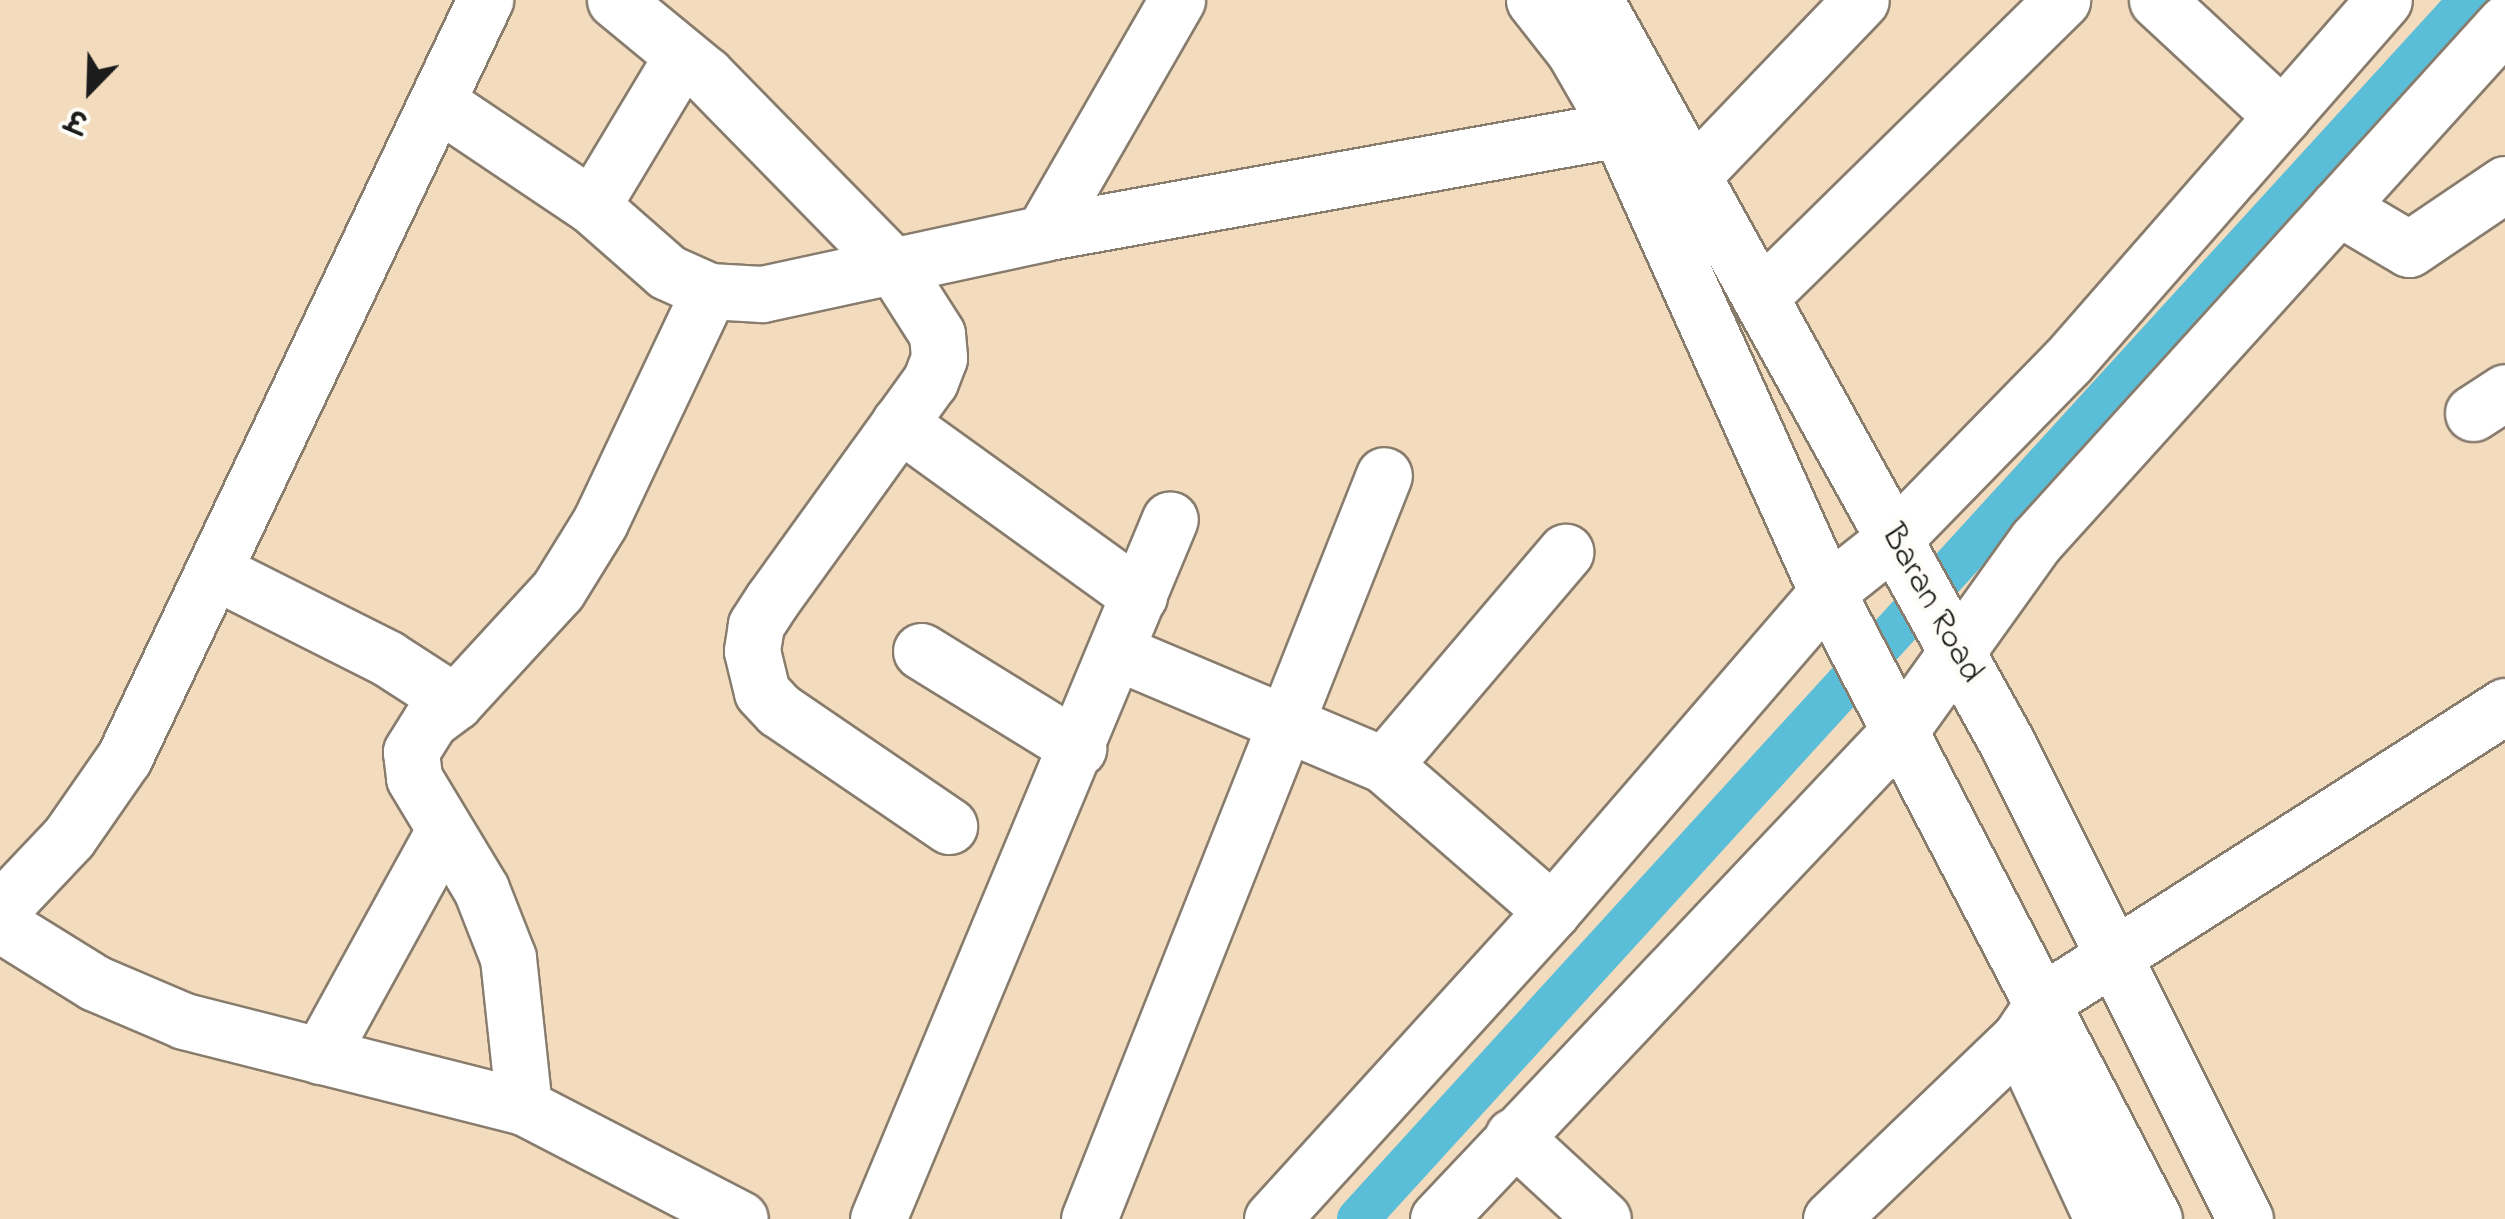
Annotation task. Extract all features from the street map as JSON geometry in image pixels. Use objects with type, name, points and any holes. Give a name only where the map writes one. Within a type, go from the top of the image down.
[{"type":"street","points":[[0,910],[70,837],[124,758],[485,0]]},
{"type":"street","points":[[615,0],[682,56],[895,268],[937,334],[939,358],[899,423],[756,625],[754,673],[779,710],[949,826]]},
{"type":"street","points":[[1043,232],[1177,0]]},
{"type":"street","points":[[1534,0],[1574,52],[1618,129],[1836,606],[1994,918],[2102,1219]]},
{"type":"street","name":"Baran Road","points":[[1596,0],[1696,172],[1950,639],[2245,1219]]},
{"type":"street","points":[[1696,172],[1861,0]]},
{"type":"street","points":[[1762,294],[2062,0]]},
{"type":"street","points":[[2157,0],[2282,116]]},
{"type":"street","points":[[1272,1219],[1836,606],[1900,547],[2384,0]]},
{"type":"street","points":[[1438,1219],[2036,541],[2505,23]]},
{"type":"street","points":[[592,206],[682,56]]},
{"type":"street","points":[[437,102],[592,206],[667,272],[709,291],[762,294],[895,268],[1043,232],[1618,129]]},
{"type":"street","points":[[2338,207],[2409,250],[2505,184]]},
{"type":"street","points":[[524,1107],[508,958],[480,889],[414,778],[412,752],[430,721],[456,702],[558,590],[600,522],[709,291]]},
{"type":"street","points":[[899,423],[1138,596]]},
{"type":"street","points":[[1089,1219],[1384,476]]},
{"type":"street","points":[[878,1219],[1170,520]]},
{"type":"street","points":[[1384,765],[1566,552]]},
{"type":"street","points":[[214,570],[387,658],[456,702]]},
{"type":"street","points":[[921,651],[1078,748]]},
{"type":"street","points":[[1117,652],[1384,765],[1552,912]]},
{"type":"street","points":[[1831,1219],[2032,1020],[2115,959],[2505,706]]},
{"type":"street","points":[[320,1056],[444,830]]},
{"type":"street","points":[[0,924],[96,983],[184,1021],[524,1107],[740,1219]]},
{"type":"street","points":[[2032,1020],[2154,1219]]},
{"type":"street","points":[[1513,1136],[1603,1219]]},
{"type":"waterway","points":[[1358,1219],[2470,0]]}]
